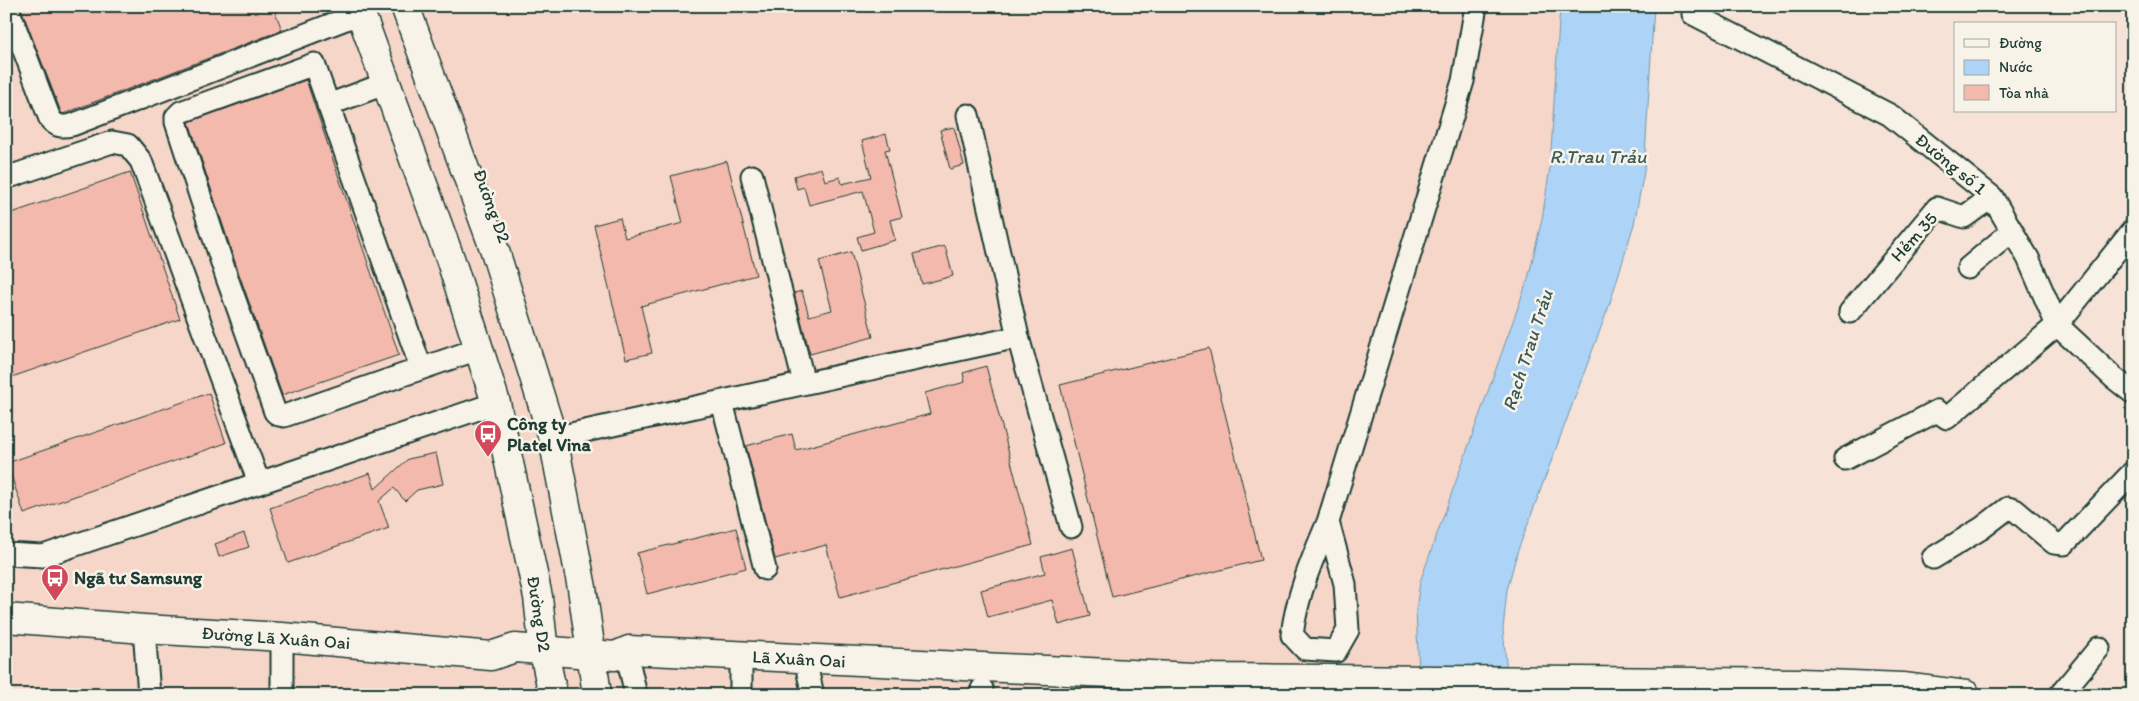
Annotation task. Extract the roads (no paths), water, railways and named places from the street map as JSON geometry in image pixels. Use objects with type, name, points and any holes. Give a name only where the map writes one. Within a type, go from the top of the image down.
[{"type":"main road","name":"Đường D2","points":[[405,6],[495,251],[544,409],[552,438],[582,588],[598,694]]},
{"type":"main road","name":"Đường D2","points":[[419,6],[506,241],[550,386],[550,395],[544,409]]},
{"type":"main road","name":"Đường D2","points":[[359,10],[451,261],[496,403],[538,597],[544,652],[553,695]]},
{"type":"main road","name":"Đường Lã Xuân Oai","points":[[6,618],[282,637],[491,656],[515,648],[591,656]]},
{"type":"main road","name":"Lã Xuân Oai","points":[[591,656],[615,656],[629,650],[1214,678],[1826,683],[1903,688],[1966,695]]},
{"type":"street","points":[[7,6],[50,119],[55,125],[61,127],[72,125],[359,10]]},
{"type":"street","points":[[1328,522],[1345,584],[1348,630],[1336,651],[1305,649],[1292,635],[1295,612],[1306,573],[1328,522],[1463,82],[1476,6]]},
{"type":"street","name":"Đường số 1","points":[[1693,14],[1890,115],[1992,197],[2028,258],[2057,325],[2133,393]]},
{"type":"street","points":[[421,368],[314,64],[181,112],[176,117],[176,122],[227,278],[275,412],[284,416],[421,368],[475,340]]},
{"type":"street","points":[[328,105],[390,91]]},
{"type":"street","points":[[968,114],[1018,337],[1071,527]]},
{"type":"street","points":[[6,178],[112,142],[128,145],[140,161],[260,483]]},
{"type":"street","points":[[752,176],[804,383]]},
{"type":"street","name":"Hẻm 35","points":[[1850,312],[1937,208],[1964,217],[1992,197]]},
{"type":"street","points":[[1844,459],[1937,411],[1947,418],[2057,325],[2133,230]]},
{"type":"street","points":[[1968,268],[2012,231]]},
{"type":"street","points":[[552,438],[1018,337]]},
{"type":"street","points":[[722,402],[765,569]]},
{"type":"street","points":[[6,554],[42,556],[496,403]]},
{"type":"street","points":[[1933,558],[1982,528],[2008,508],[2015,510],[2054,543],[2064,544],[2133,472]]},
{"type":"street","points":[[144,629],[149,695]]},
{"type":"street","points":[[282,637],[282,695]]},
{"type":"street","points":[[2060,695],[2099,648]]},
{"type":"street","points":[[629,664],[636,695]]},
{"type":"street","points":[[741,669],[741,695]]},
{"type":"street","points":[[808,673],[813,695]]},
{"type":"water","name":"R.Trau Trảu","points":[[1560,6],[1654,6],[1644,172],[1634,224],[1609,306],[1517,553],[1507,590],[1503,629],[1509,695],[1420,695],[1416,610],[1420,582],[1528,279],[1542,219],[1550,167]]},
{"type":"place","name":"Công ty Platel Vina","points":[[488,458]]},
{"type":"place","name":"Ngã tư Samsung","points":[[55,602]]},
{"type":"water label","name":"Rạch Trau Trảu","points":[[1527,350]]}]
